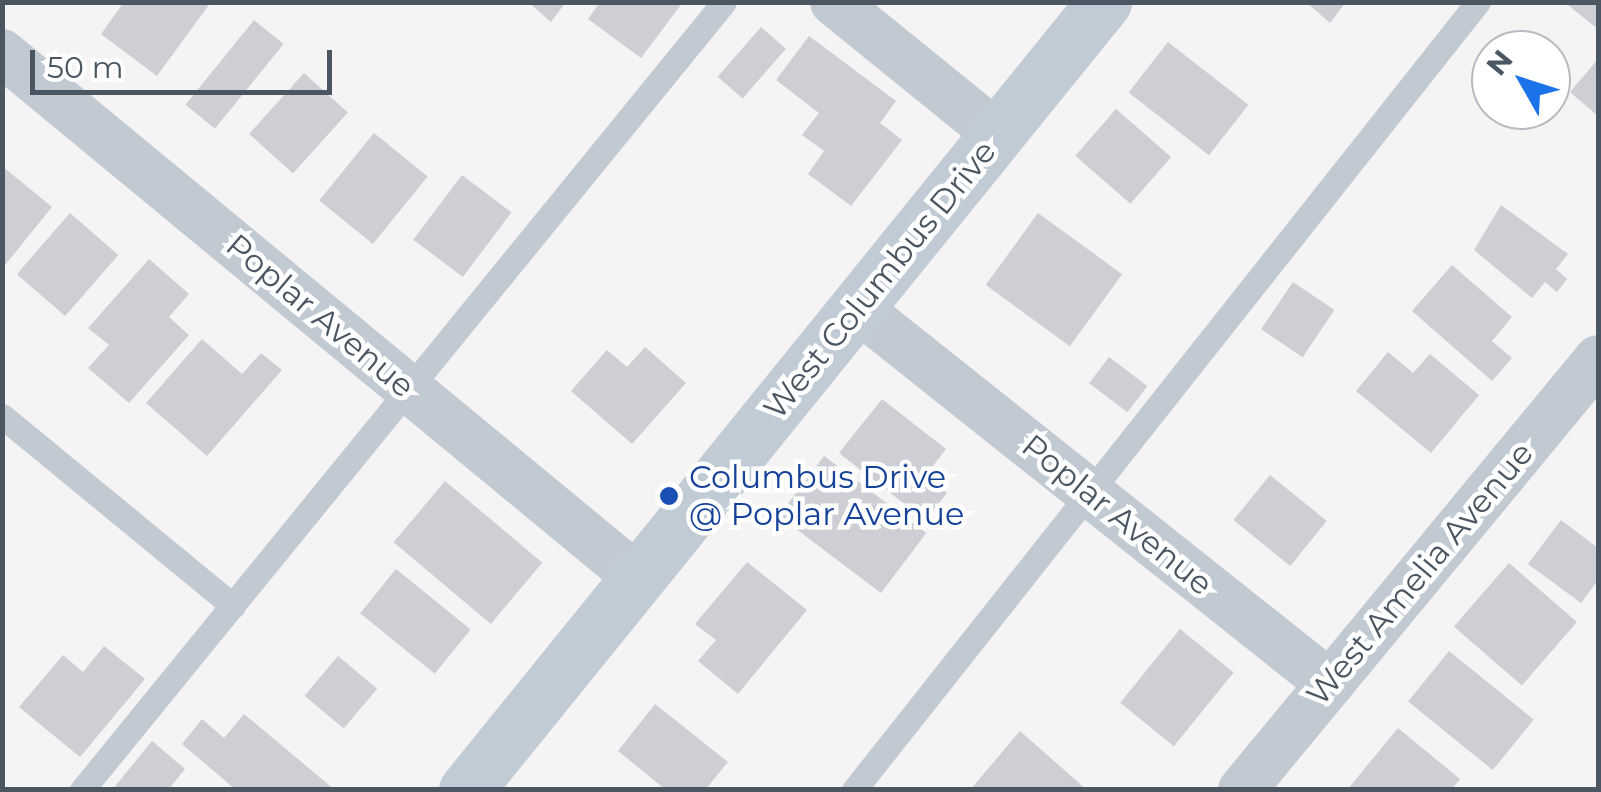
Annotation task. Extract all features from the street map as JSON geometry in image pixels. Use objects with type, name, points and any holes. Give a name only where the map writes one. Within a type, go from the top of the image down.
[{"type":"main road","name":"West Columbus Drive","points":[[466,790],[1104,2]]},
{"type":"street","points":[[834,2],[998,135]]},
{"type":"street","name":"Poplar Avenue","points":[[2,54],[638,578]]},
{"type":"street","name":"Poplar Avenue","points":[[857,308],[1330,684]]},
{"type":"street","name":"West Amelia Avenue","points":[[1242,790],[1598,359]]},
{"type":"lane","points":[[82,790],[724,2]]},
{"type":"lane","points":[[854,790],[1086,491],[1478,2]]},
{"type":"lane","points":[[2,416],[233,606]]},
{"type":"building","points":[[124,2],[211,2],[157,76],[101,34]]},
{"type":"building","points":[[528,2],[566,2],[551,22]]},
{"type":"building","points":[[600,2],[683,2],[641,58],[588,19]]},
{"type":"building","points":[[1306,2],[1346,2],[1330,23]]},
{"type":"building","points":[[1564,2],[1598,2],[1598,29]]},
{"type":"building","points":[[254,20],[284,44],[215,129],[185,105]]},
{"type":"building","points":[[761,27],[786,49],[743,98],[718,77]]},
{"type":"building","points":[[809,36],[896,101],[880,123],[902,140],[851,206],[808,174],[824,151],[802,135],[819,113],[776,80]]},
{"type":"building","points":[[1168,42],[1248,105],[1209,155],[1129,92]]},
{"type":"building","points":[[1598,59],[1598,116],[1571,91]]},
{"type":"building","points":[[304,73],[348,112],[293,173],[249,134]]},
{"type":"building","points":[[1116,109],[1171,157],[1130,204],[1075,156]]},
{"type":"building","points":[[374,133],[428,176],[373,244],[319,201]]},
{"type":"building","points":[[2,166],[52,207],[5,265],[2,262]]},
{"type":"building","points":[[462,175],[512,212],[463,277],[413,240]]},
{"type":"building","points":[[1501,205],[1568,254],[1556,269],[1567,279],[1557,292],[1545,282],[1532,298],[1474,250]]},
{"type":"building","points":[[70,213],[118,255],[65,316],[17,274]]},
{"type":"building","points":[[1038,213],[1122,274],[1070,346],[986,285]]},
{"type":"building","points":[[149,259],[189,294],[169,317],[189,335],[129,403],[88,368],[109,345],[88,328]]},
{"type":"building","points":[[1452,265],[1512,317],[1492,341],[1512,358],[1492,381],[1412,311]]},
{"type":"building","points":[[1293,282],[1334,310],[1303,357],[1261,329]]},
{"type":"building","points":[[202,339],[242,374],[261,353],[282,370],[207,456],[146,403]]},
{"type":"building","points":[[645,347],[686,383],[632,444],[571,391],[607,350],[627,367]]},
{"type":"building","points":[[1388,352],[1413,373],[1430,354],[1479,395],[1431,453],[1356,391]]},
{"type":"building","points":[[1109,357],[1147,386],[1127,412],[1089,383]]},
{"type":"building","points":[[882,399],[946,449],[925,476],[947,493],[925,520],[839,453]]},
{"type":"building","points":[[824,456],[926,533],[881,593],[779,516]]},
{"type":"building","points":[[1270,475],[1327,521],[1290,566],[1233,520]]},
{"type":"building","points":[[445,481],[542,563],[491,624],[394,542]]},
{"type":"building","points":[[1561,520],[1598,548],[1598,580],[1581,603],[1528,564]]},
{"type":"building","points":[[747,562],[807,610],[738,694],[698,661],[716,640],[695,624]]},
{"type":"building","points":[[1509,563],[1577,622],[1522,685],[1454,626]]},
{"type":"building","points":[[396,569],[471,629],[435,674],[360,613]]},
{"type":"building","points":[[1180,629],[1234,672],[1174,746],[1120,703]]},
{"type":"building","points":[[104,646],[145,679],[80,757],[19,707],[63,655],[83,672]]},
{"type":"building","points":[[1449,651],[1534,720],[1493,770],[1408,702]]},
{"type":"building","points":[[338,656],[377,689],[344,729],[305,696]]},
{"type":"building","points":[[655,704],[728,762],[705,790],[666,790],[618,751]]},
{"type":"building","points":[[244,714],[335,790],[236,790],[182,744],[202,719],[224,738]]},
{"type":"building","points":[[1398,728],[1460,779],[1451,790],[1347,790]]},
{"type":"building","points":[[1020,731],[1087,790],[970,790]]},
{"type":"building","points":[[152,741],[185,769],[168,790],[112,790]]},
{"type":"place","name":"Columbus Drive @ Poplar Avenue","points":[[669,496]]}]
